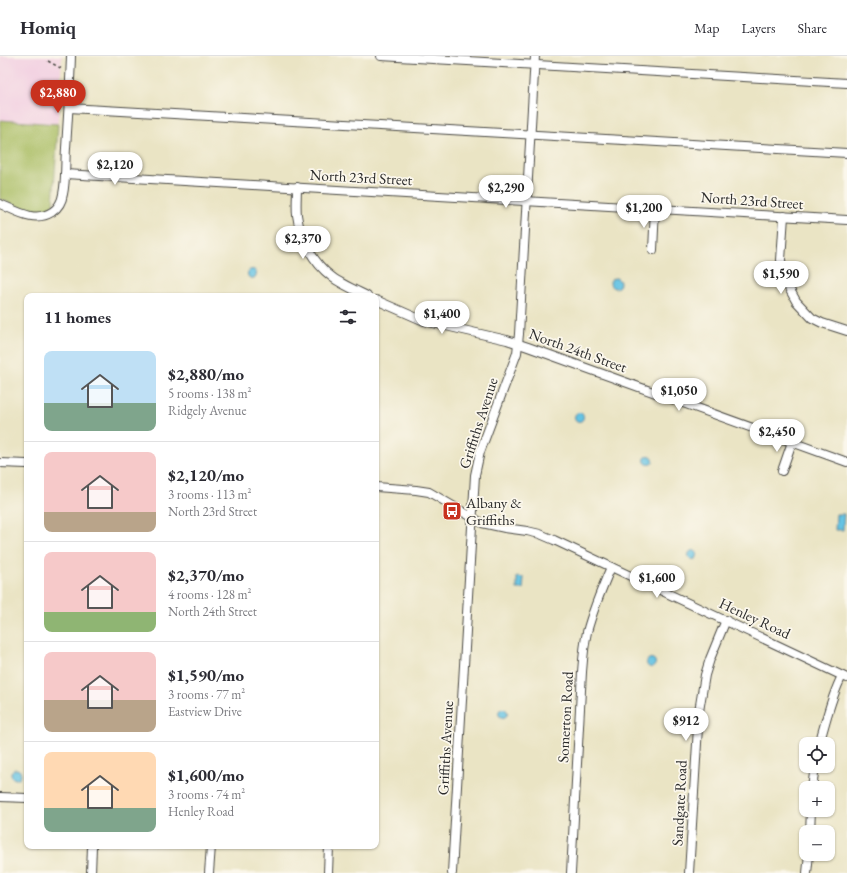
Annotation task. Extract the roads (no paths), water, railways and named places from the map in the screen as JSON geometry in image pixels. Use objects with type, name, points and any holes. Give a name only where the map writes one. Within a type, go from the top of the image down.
[{"type":"street","points":[[0,204],[28,216],[37,217],[53,211],[60,204],[63,194],[65,174],[71,56]]},
{"type":"street","points":[[381,56],[847,83]]},
{"type":"street","name":"Griffiths Avenue","points":[[452,873],[475,475],[480,452],[517,353],[535,56]]},
{"type":"street","points":[[69,108],[847,153]]},
{"type":"street","name":"North 23rd Street","points":[[65,174],[847,220]]},
{"type":"street","points":[[297,187],[297,214],[300,229],[305,243],[312,255],[332,278],[361,293]]},
{"type":"street","points":[[652,250],[655,208]]},
{"type":"street","points":[[784,216],[781,260],[784,279],[796,301],[812,318],[822,323],[847,331]]},
{"type":"street","name":"North 24th Street","points":[[379,301],[424,321],[518,343],[847,462]]},
{"type":"street","points":[[782,471],[792,442]]},
{"type":"street","points":[[0,463],[24,464]]},
{"type":"street","name":"Henley Road","points":[[379,487],[430,492],[486,524],[540,534],[845,677]]},
{"type":"street","name":"Somerton Road","points":[[570,873],[581,680],[584,652],[587,633],[598,597],[611,567]]},
{"type":"street","name":"Sandgate Road","points":[[689,873],[699,711],[705,675],[726,620]]},
{"type":"street","points":[[821,737],[829,707],[837,686],[845,677]]},
{"type":"street","points":[[0,797],[24,798]]},
{"type":"street","points":[[91,873],[92,849]]},
{"type":"street","points":[[209,873],[211,849]]},
{"type":"street","points":[[328,873],[329,849]]},
{"type":"street","points":[[807,873],[808,861]]},
{"type":"water","points":[[250,270],[254,270],[256,274],[254,278],[250,278],[248,276],[248,272]]},
{"type":"water","points":[[613,278],[617,278],[619,279],[619,287],[613,288],[610,285],[610,281]]},
{"type":"water","points":[[577,413],[581,413],[583,417],[581,421],[577,421],[575,419],[575,415]]},
{"type":"water","points":[[647,456],[651,456],[653,460],[651,464],[647,464],[645,462],[645,458]]},
{"type":"water","points":[[836,514],[844,514],[843,530],[835,530]]},
{"type":"water","points":[[691,551],[695,551],[697,555],[695,559],[691,559],[689,557],[689,553]]},
{"type":"water","points":[[517,577],[524,578],[523,589],[517,589]]},
{"type":"water","points":[[649,659],[653,659],[655,663],[653,667],[649,667],[647,665],[647,661]]},
{"type":"water","points":[[501,709],[505,709],[507,713],[505,717],[501,717],[499,715],[499,711]]},
{"type":"water","points":[[14,769],[18,769],[21,774],[18,779],[14,779],[11,776],[11,772]]},
{"type":"place","name":"Albany & Griffiths","points":[[452,511]]}]
